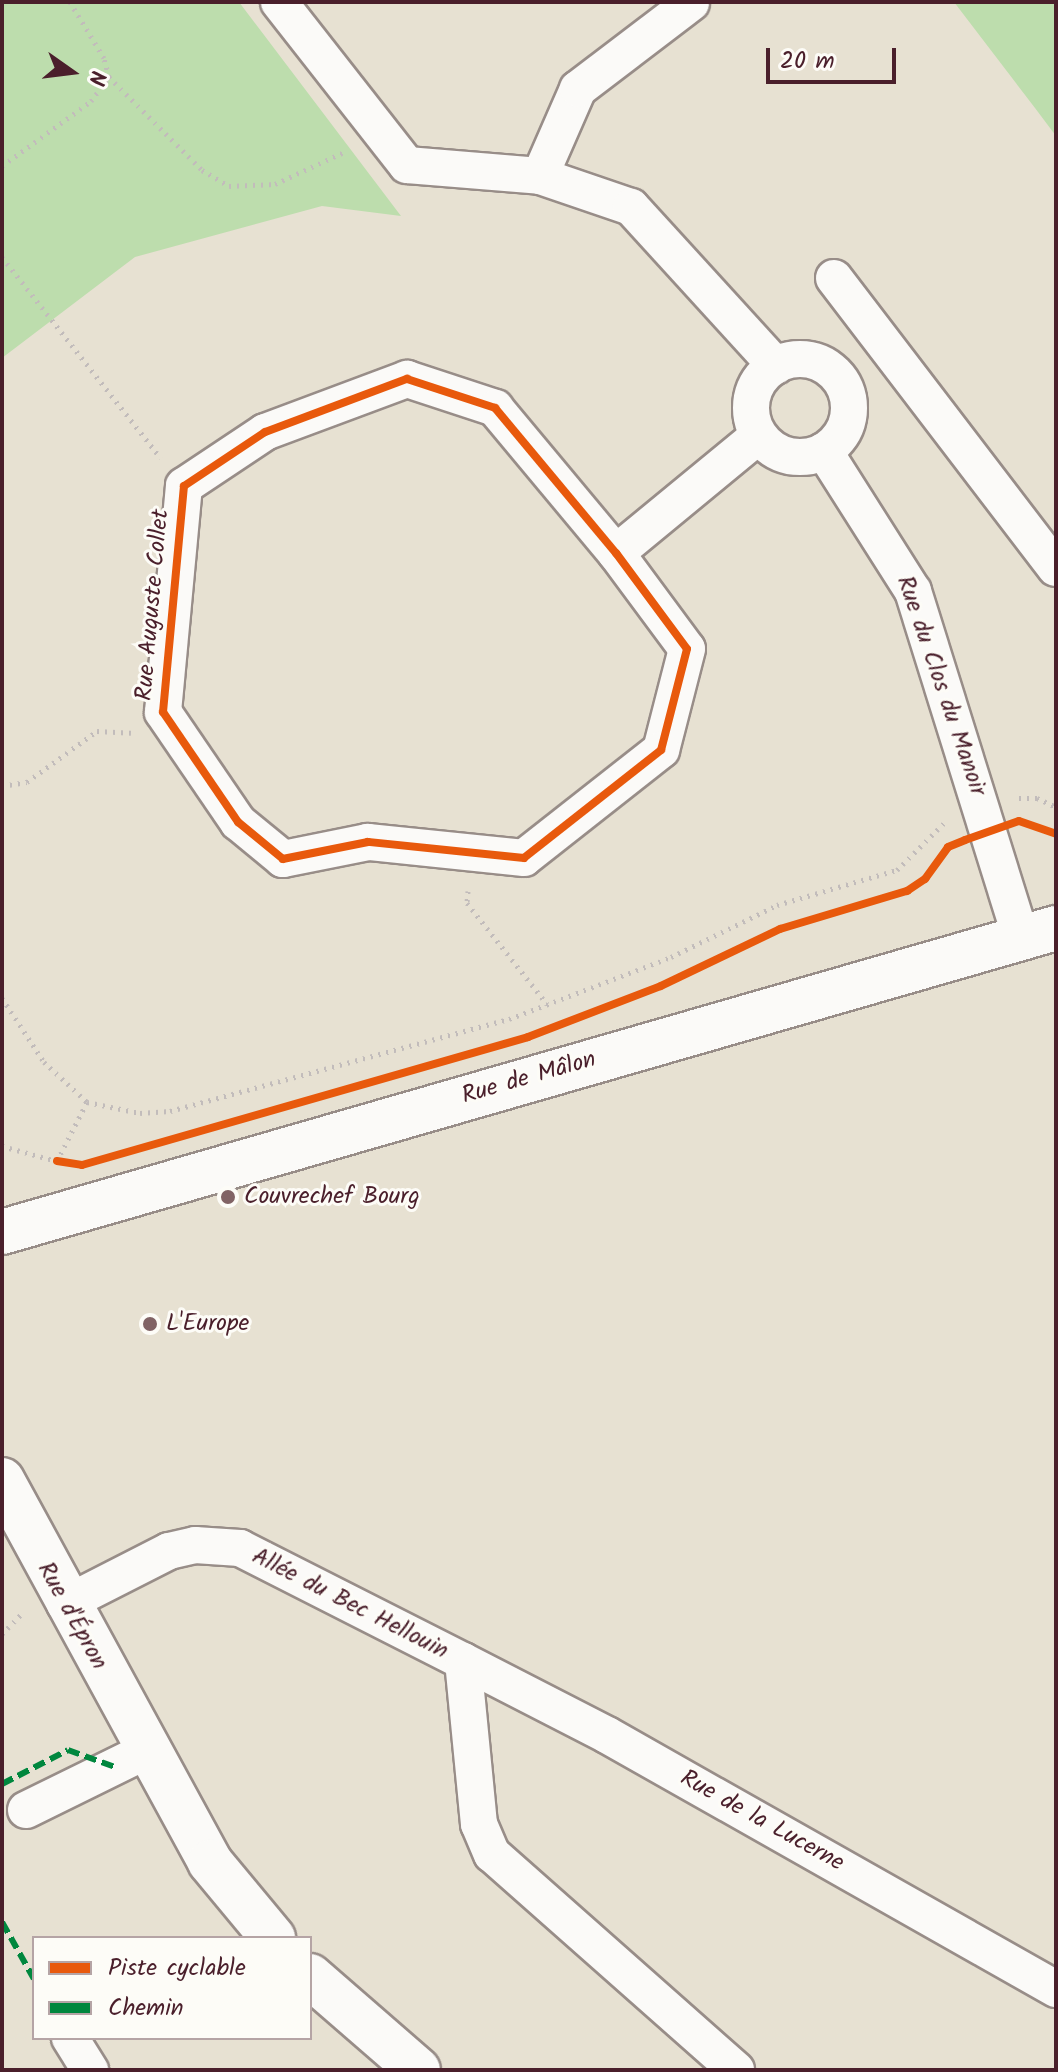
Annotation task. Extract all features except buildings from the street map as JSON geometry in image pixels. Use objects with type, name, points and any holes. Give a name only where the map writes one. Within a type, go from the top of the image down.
[{"type":"main road","name":"Rue de Mâlon","points":[[2,1232],[1038,933]]},
{"type":"main road","name":"Rue d'Épron","points":[[2,1480],[46,1607],[146,1751],[210,1862],[271,1936]]},
{"type":"main road","points":[[312,1978],[418,2070]]},
{"type":"street","points":[[279,2],[407,165],[540,176],[631,207],[776,366]]},
{"type":"street","points":[[540,176],[578,89],[691,3]]},
{"type":"street","points":[[834,278],[1056,568]]},
{"type":"street","points":[[836,375],[883,340]]},
{"type":"street","points":[[807,360],[836,375],[844,387],[848,416],[836,442],[824,451],[796,457],[769,446],[759,435],[751,405],[755,390],[776,366],[807,360]]},
{"type":"street","name":"Rue Auguste Collet","points":[[407,379],[495,408],[616,553],[687,649],[661,750],[524,858],[368,842],[283,859],[238,822],[163,712],[184,486],[265,432],[407,379]]},
{"type":"street","points":[[616,553],[759,435]]},
{"type":"street","name":"Rue du Clos du Manoir","points":[[824,451],[913,591],[983,809],[1038,933]]},
{"type":"street","name":"Allée du Bec Hellouin","points":[[46,1607],[169,1551],[195,1545],[240,1548],[463,1661],[479,1824],[492,1854],[736,2070]]},
{"type":"street","name":"Rue de la Lucerne","points":[[463,1661],[607,1735],[1056,1989]]},
{"type":"street","points":[[26,1810],[146,1751]]},
{"type":"street","points":[[71,2040],[90,2070]]},
{"type":"path","points":[[70,2],[104,58],[109,77],[202,170],[229,186],[275,184],[345,151],[373,120]]},
{"type":"path","points":[[2,166],[91,101],[109,77]]},
{"type":"path","points":[[2,257],[184,486]]},
{"type":"path","points":[[2,786],[27,782],[97,731],[137,734],[163,712]]},
{"type":"path","points":[[2,998],[44,1062],[87,1102],[140,1113],[200,1105],[547,1004],[671,957],[777,905],[897,870],[911,861],[939,824],[1023,797],[1056,807]]},
{"type":"path","points":[[470,854],[467,903],[547,1004]]},
{"type":"path","points":[[57,1161],[87,1102]]},
{"type":"path","points":[[2,1146],[82,1165],[81,1209]]},
{"type":"path","points":[[2,1634],[46,1607]]},
{"type":"green space","points":[[2,2],[239,2],[401,216],[322,206],[135,257],[2,358]]},
{"type":"green space","points":[[954,2],[1056,2],[1056,136],[1035,108]]},
{"type":"marked path","points":[[2,1784],[68,1750],[115,1767]]},
{"type":"marked path","points":[[2,1922],[32,1975]]},
{"type":"cycle path","points":[[407,379],[495,408],[616,553],[687,649],[661,750],[524,858],[368,842],[283,859],[238,822],[163,712],[184,486],[265,432],[407,379]]},
{"type":"cycle path","points":[[57,1161],[82,1165],[528,1037],[661,986],[780,929],[907,891],[925,879],[948,847],[965,840],[1019,821],[1056,834]]},
{"type":"place","name":"Couvrechef Bourg","points":[[228,1197]]},
{"type":"place","name":"L'Europe","points":[[150,1324]]}]
